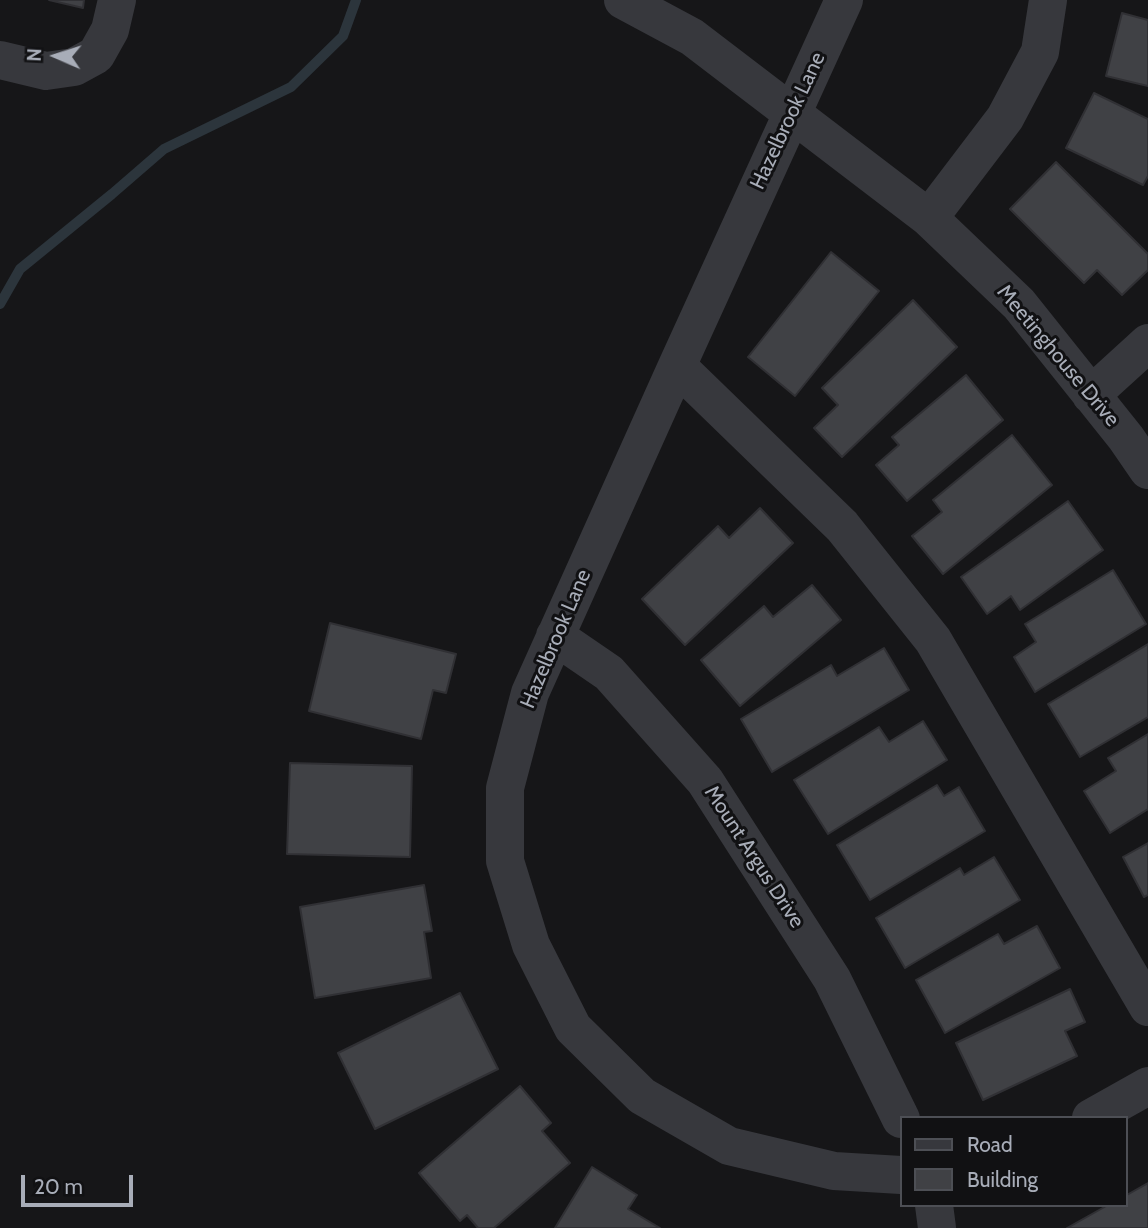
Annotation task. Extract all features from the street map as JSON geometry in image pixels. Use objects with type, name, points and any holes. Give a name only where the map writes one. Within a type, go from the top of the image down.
[{"type":"street","points":[[0,60],[46,71],[74,67],[96,55],[110,30],[117,0]]},
{"type":"street","name":"Meetinghouse Drive","points":[[623,0],[692,37],[929,218],[1019,304],[1126,438],[1148,470]]},
{"type":"street","name":"Hazelbrook Lane","points":[[844,0],[530,693],[505,788],[505,861],[531,945],[573,1028],[642,1096],[729,1146],[834,1171],[900,1175]]},
{"type":"street","points":[[929,218],[1005,118],[1040,52],[1048,0]]},
{"type":"street","points":[[1091,396],[1148,343]]},
{"type":"street","points":[[677,366],[842,526],[933,640],[1148,1007]]},
{"type":"street","name":"Mount Argus Drive","points":[[555,636],[609,673],[705,781],[832,979],[900,1117]]},
{"type":"street","points":[[1095,1116],[1148,1086]]},
{"type":"street","points":[[934,1207],[937,1228]]},
{"type":"building","points":[[49,0],[84,0],[83,8]]},
{"type":"building","points":[[1122,13],[1148,20],[1148,86],[1106,76]]},
{"type":"building","points":[[1094,93],[1148,119],[1148,176],[1143,185],[1066,148]]},
{"type":"building","points":[[1056,162],[1148,254],[1148,270],[1122,295],[1097,270],[1084,283],[1010,209]]},
{"type":"building","points":[[831,252],[879,291],[795,396],[748,357]]},
{"type":"building","points":[[913,300],[957,347],[842,457],[814,428],[838,405],[822,388]]},
{"type":"building","points":[[966,375],[1003,420],[907,501],[876,465],[899,445],[892,437]]},
{"type":"building","points":[[1012,435],[1052,485],[943,574],[912,536],[942,512],[933,500]]},
{"type":"building","points":[[1068,501],[1103,550],[1020,610],[1011,596],[987,614],[961,577]]},
{"type":"building","points":[[760,508],[793,543],[685,645],[642,599],[718,526],[729,538]]},
{"type":"building","points":[[1113,570],[1146,624],[1035,692],[1014,657],[1036,642],[1025,624]]},
{"type":"building","points":[[812,585],[841,620],[740,706],[701,660],[764,606],[773,617]]},
{"type":"building","points":[[330,623],[456,654],[446,693],[433,690],[421,739],[309,711]]},
{"type":"building","points":[[1148,644],[1148,717],[1080,757],[1048,704]]},
{"type":"building","points":[[884,648],[909,690],[772,772],[741,719],[831,665],[837,676]]},
{"type":"building","points":[[923,721],[947,760],[828,834],[794,780],[879,727],[889,742]]},
{"type":"building","points":[[1148,734],[1148,809],[1110,833],[1084,791],[1116,771],[1108,758]]},
{"type":"building","points":[[290,763],[412,766],[410,857],[287,854]]},
{"type":"building","points":[[937,785],[944,796],[959,787],[985,831],[870,900],[837,845]]},
{"type":"building","points":[[1148,843],[1148,895],[1144,897],[1123,857]]},
{"type":"building","points":[[994,857],[1020,900],[905,968],[876,918],[960,868],[964,875]]},
{"type":"building","points":[[424,885],[432,931],[424,932],[431,978],[315,998],[300,907]]},
{"type":"building","points":[[1037,926],[1060,968],[945,1033],[916,980],[998,934],[1004,944]]},
{"type":"building","points":[[1070,989],[1085,1022],[1065,1031],[1077,1056],[983,1100],[956,1043]]},
{"type":"building","points":[[460,993],[498,1069],[375,1129],[338,1053]]},
{"type":"building","points":[[520,1086],[551,1123],[542,1131],[570,1163],[494,1228],[478,1228],[467,1215],[460,1221],[419,1173]]},
{"type":"building","points":[[592,1167],[637,1195],[628,1209],[660,1228],[555,1228]]},
{"type":"building","points":[[1148,1183],[1148,1228],[1067,1228],[1104,1207],[1127,1207],[1127,1195]]},
{"type":"waterway","points":[[0,304],[20,269],[164,149],[291,87],[343,36],[356,0]]}]
